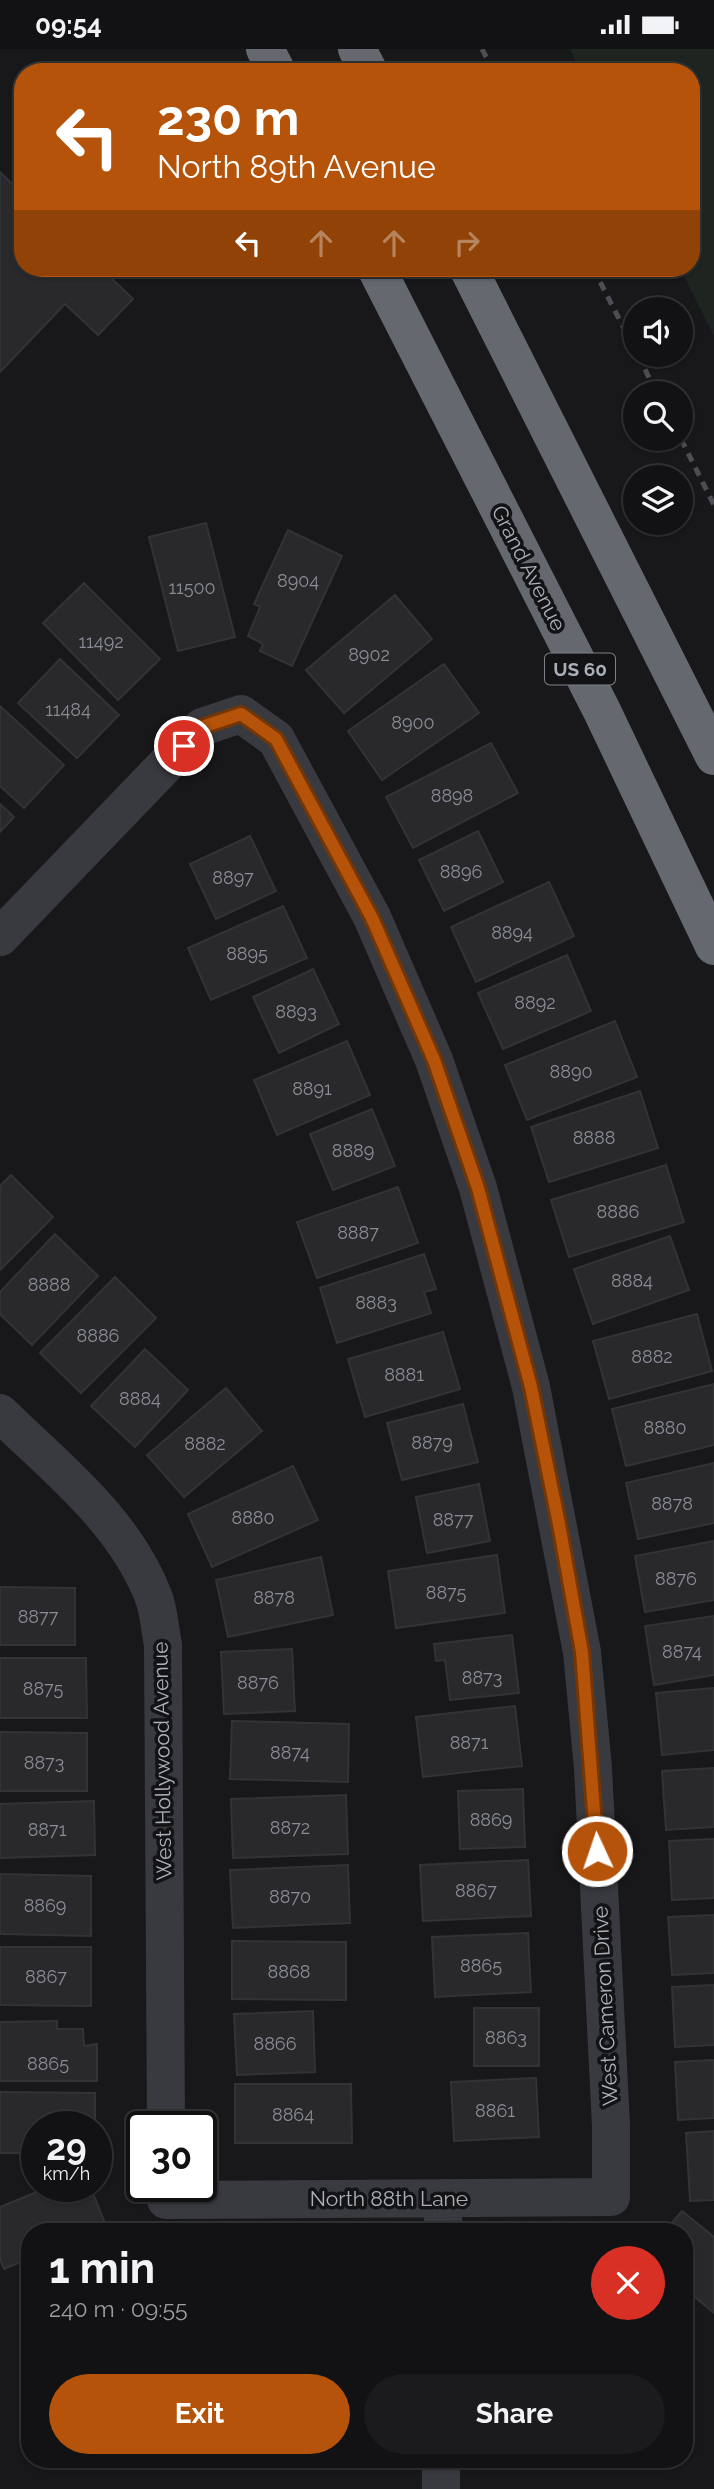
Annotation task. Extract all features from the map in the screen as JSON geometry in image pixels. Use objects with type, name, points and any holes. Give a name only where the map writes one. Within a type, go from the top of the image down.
[{"type":"highway","name":"Grand Avenue","points":[[381,277],[602,711],[714,946]]},
{"type":"highway","points":[[473,277],[714,756]]},
{"type":"street","name":"West Cameron Drive","points":[[0,937],[202,727],[241,714],[276,739],[372,918],[434,1060],[478,1188],[531,1387],[582,1652],[593,1768],[611,2126],[611,2197]]},
{"type":"street","name":"West Hollywood Avenue","points":[[0,1413],[100,1510],[136,1559],[155,1600],[163,1645],[166,2111]]},
{"type":"street","name":"North 88th Lane","points":[[217,2197],[443,2215],[611,2197]]},
{"type":"street","points":[[441,2468],[441,2489]]},
{"type":"shaded area","points":[[570,49],[714,49],[714,336],[684,277],[700,277],[700,63],[577,63]]},
{"type":"building","points":[[0,172],[14,185],[14,277],[110,277],[133,299],[98,335],[65,304],[0,372]]},
{"type":"building","points":[[206,523],[235,637],[178,651],[149,537]]},
{"type":"building","points":[[288,530],[342,556],[292,666],[260,651],[263,644],[248,636],[260,607],[254,604]]},
{"type":"building","points":[[84,583],[160,659],[118,700],[43,623]]},
{"type":"building","points":[[395,595],[432,639],[344,713],[306,670]]},
{"type":"building","points":[[60,659],[119,715],[77,758],[18,703]]},
{"type":"building","points":[[444,664],[479,713],[382,780],[348,731]]},
{"type":"building","points":[[0,706],[64,765],[24,808],[0,786]]},
{"type":"building","points":[[491,743],[518,793],[413,848],[386,797]]},
{"type":"building","points":[[0,804],[14,817],[0,832]]},
{"type":"building","points":[[478,831],[503,882],[444,911],[419,860]]},
{"type":"building","points":[[250,836],[276,891],[216,919],[190,864]]},
{"type":"building","points":[[549,882],[574,936],[476,982],[451,927]]},
{"type":"building","points":[[283,906],[307,958],[211,1000],[188,948]]},
{"type":"building","points":[[567,955],[591,1011],[503,1049],[478,993]]},
{"type":"building","points":[[313,969],[339,1024],[279,1053],[253,997]]},
{"type":"building","points":[[615,1021],[637,1077],[527,1120],[505,1065]]},
{"type":"building","points":[[347,1041],[370,1095],[277,1135],[254,1080]]},
{"type":"building","points":[[640,1091],[658,1148],[549,1182],[531,1127]]},
{"type":"building","points":[[372,1109],[395,1166],[333,1190],[310,1134]]},
{"type":"building","points":[[666,1165],[684,1222],[569,1257],[551,1200]]},
{"type":"building","points":[[11,1175],[53,1217],[0,1270],[0,1186]]},
{"type":"building","points":[[398,1187],[418,1243],[317,1278],[297,1222]]},
{"type":"building","points":[[55,1234],[98,1276],[32,1345],[0,1314],[0,1292]]},
{"type":"building","points":[[670,1236],[689,1290],[593,1324],[574,1269]]},
{"type":"building","points":[[424,1254],[436,1289],[424,1292],[431,1313],[337,1343],[320,1288]]},
{"type":"building","points":[[115,1277],[156,1318],[81,1393],[40,1353]]},
{"type":"building","points":[[697,1314],[712,1371],[609,1399],[593,1341]]},
{"type":"building","points":[[443,1332],[460,1389],[365,1417],[348,1359]]},
{"type":"building","points":[[145,1349],[188,1390],[135,1447],[91,1406]]},
{"type":"building","points":[[714,1384],[714,1445],[626,1466],[612,1409]]},
{"type":"building","points":[[226,1388],[262,1431],[184,1497],[147,1455]]},
{"type":"building","points":[[463,1404],[478,1462],[402,1480],[387,1423]]},
{"type":"building","points":[[714,1463],[714,1523],[638,1539],[626,1483]]},
{"type":"building","points":[[293,1466],[318,1520],[212,1567],[188,1514]]},
{"type":"building","points":[[479,1484],[490,1541],[427,1553],[416,1497]]},
{"type":"building","points":[[714,1541],[714,1600],[645,1612],[635,1556]]},
{"type":"building","points":[[497,1555],[505,1613],[396,1628],[388,1571]]},
{"type":"building","points":[[321,1557],[333,1615],[228,1637],[216,1580]]},
{"type":"building","points":[[0,1587],[75,1588],[75,1645],[0,1645]]},
{"type":"building","points":[[714,1616],[714,1675],[654,1685],[645,1626]]},
{"type":"building","points":[[512,1635],[519,1693],[450,1700],[445,1660],[436,1661],[434,1644]]},
{"type":"building","points":[[292,1649],[295,1711],[224,1714],[221,1652]]},
{"type":"building","points":[[0,1658],[86,1658],[87,1718],[0,1718]]},
{"type":"building","points":[[714,1688],[714,1750],[662,1755],[656,1693]]},
{"type":"building","points":[[515,1706],[522,1766],[423,1777],[416,1717]]},
{"type":"building","points":[[232,1721],[349,1724],[348,1782],[230,1779]]},
{"type":"building","points":[[0,1732],[87,1733],[87,1791],[0,1791]]},
{"type":"building","points":[[714,1768],[714,1827],[666,1830],[662,1771]]},
{"type":"building","points":[[523,1789],[525,1847],[460,1849],[458,1791]]},
{"type":"building","points":[[346,1795],[348,1854],[233,1858],[231,1799]]},
{"type":"building","points":[[94,1801],[95,1855],[0,1858],[0,1804]]},
{"type":"building","points":[[714,1839],[714,1898],[672,1900],[669,1841]]},
{"type":"building","points":[[528,1860],[531,1916],[423,1921],[420,1865]]},
{"type":"building","points":[[348,1865],[350,1923],[233,1928],[230,1870]]},
{"type":"building","points":[[0,1874],[91,1876],[91,1936],[0,1934]]},
{"type":"building","points":[[714,1915],[714,1973],[672,1975],[668,1917]]},
{"type":"building","points":[[528,1933],[531,1992],[435,1997],[432,1937]]},
{"type":"building","points":[[232,1941],[346,1942],[346,2000],[232,1999]]},
{"type":"building","points":[[0,1947],[91,1947],[91,2006],[0,2005]]},
{"type":"building","points":[[714,1985],[714,2045],[675,2047],[672,1987]]},
{"type":"building","points":[[474,2008],[539,2008],[539,2066],[474,2066]]},
{"type":"building","points":[[313,2011],[315,2072],[237,2075],[234,2014]]},
{"type":"building","points":[[57,2021],[57,2029],[83,2029],[84,2046],[97,2044],[97,2081],[0,2081],[0,2022]]},
{"type":"building","points":[[714,2060],[714,2118],[678,2120],[675,2062]]},
{"type":"building","points":[[536,2078],[539,2137],[454,2141],[451,2082]]},
{"type":"building","points":[[235,2084],[351,2084],[352,2143],[235,2143]]},
{"type":"building","points":[[0,2092],[95,2093],[95,2111],[21,2111],[21,2153],[0,2153]]},
{"type":"building","points":[[714,2131],[714,2200],[690,2201],[686,2133]]},
{"type":"building","points":[[21,2198],[21,2202],[97,2202],[105,2223],[21,2223],[21,2262],[4,2269],[0,2259],[0,2207]]},
{"type":"building","points":[[682,2211],[714,2237],[714,2313],[693,2296],[693,2223],[672,2223]]},
{"type":"railway","points":[[482,49],[489,63]]},
{"type":"railway","points":[[598,277],[623,327]]},
{"type":"railway","points":[[644,367],[651,381]]},
{"type":"railway","points":[[687,451],[714,505]]},
{"type":"route","points":[[184,746],[202,727],[241,714],[276,739],[372,918],[434,1060],[478,1188],[531,1387],[582,1652],[593,1768],[597,1851]]}]
